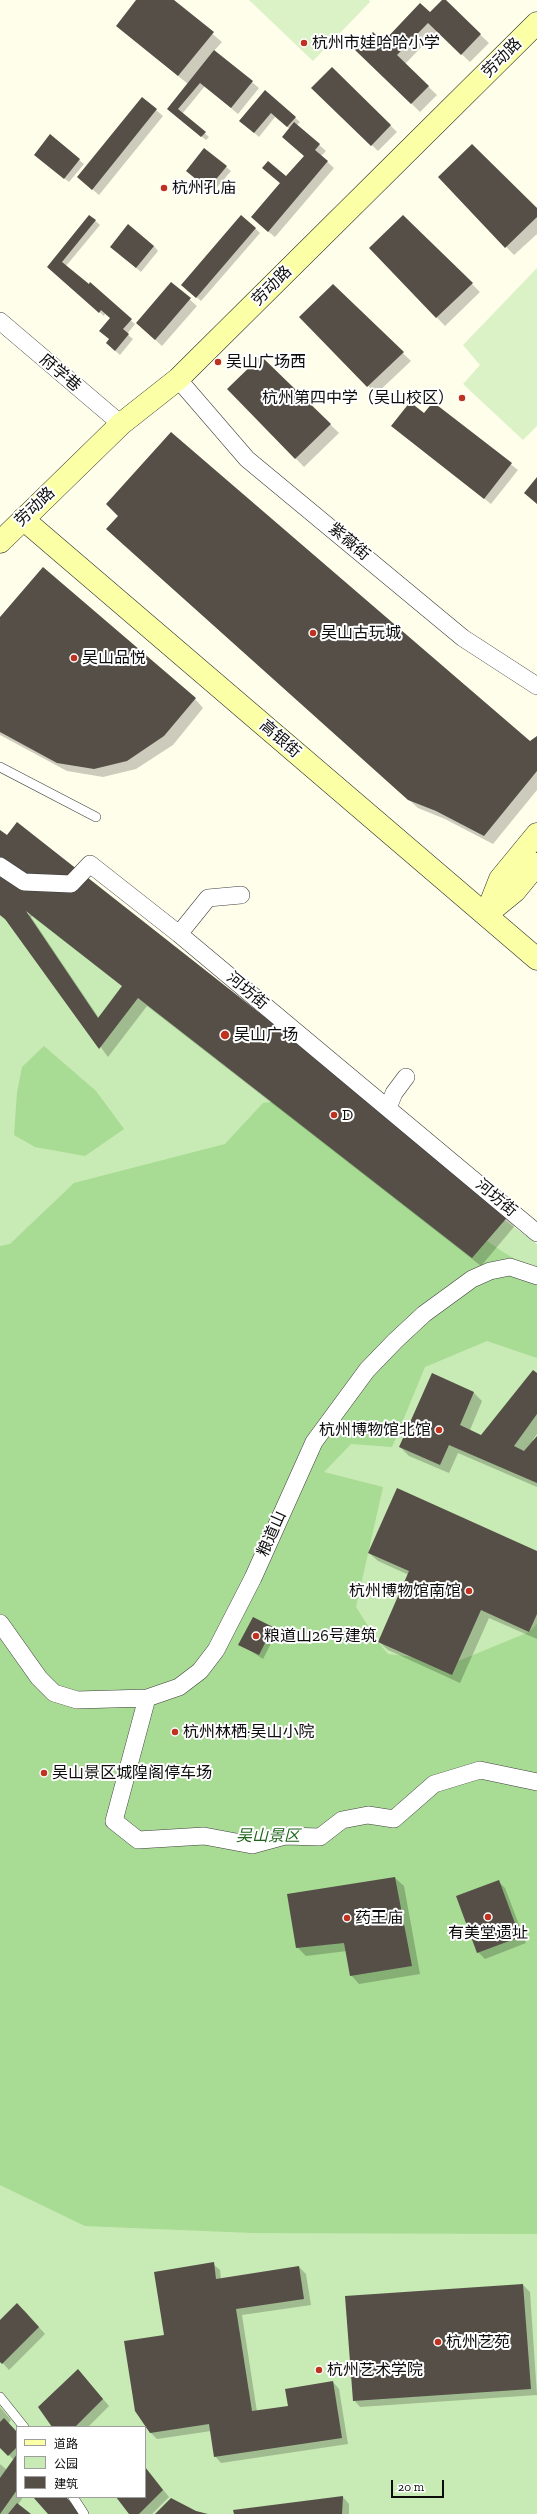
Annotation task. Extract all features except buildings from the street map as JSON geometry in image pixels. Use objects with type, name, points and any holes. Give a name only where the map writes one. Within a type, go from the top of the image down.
[{"type":"street","name":"劳动路","points":[[0,542],[121,424],[178,379],[537,23]]},
{"type":"street","name":"府学巷","points":[[0,321],[121,424]]},
{"type":"street","name":"紫薇街","points":[[178,379],[247,459],[463,638],[537,686]]},
{"type":"street","name":"高银街","points":[[23,519],[537,959]]},
{"type":"street","points":[[486,915],[500,879],[537,834]]},
{"type":"street","name":"河坊街","points":[[0,866],[24,882],[71,884],[90,864],[179,934],[537,1233]]},
{"type":"street","points":[[486,915],[515,891],[537,864]]},
{"type":"street","points":[[179,934],[208,898],[241,895]]},
{"type":"street","points":[[390,1103],[394,1092],[406,1077]]},
{"type":"street","name":"粮道山","points":[[0,1623],[39,1678],[54,1693],[77,1700],[147,1698],[179,1687],[200,1671],[216,1650],[253,1578],[314,1442],[373,1364],[424,1314],[472,1279],[490,1271],[510,1267],[537,1276]]},
{"type":"street","points":[[147,1698],[114,1821],[138,1840],[204,1836],[252,1846],[285,1836],[320,1837],[342,1820],[368,1815],[394,1819],[434,1784],[480,1770],[537,1782]]},
{"type":"lane","points":[[0,767],[96,817]]},
{"type":"lane","points":[[0,2397],[23,2426]]},
{"type":"lane","points":[[74,2498],[84,2514]]},
{"type":"green space","points":[[249,0],[369,0],[370,2],[313,61]]},
{"type":"green space","points":[[537,268],[537,426],[523,440],[463,384],[480,365],[463,345]]},
{"type":"green space","name":"吴山景区","points":[[0,846],[537,1244],[537,2514],[0,2514]]},
{"type":"green space","points":[[44,1046],[96,1091],[124,1129],[85,1156],[35,1147],[14,1135],[17,1093],[22,1067]]},
{"type":"green space","name":"吴山景区","points":[[296,1099],[412,1189],[503,1252],[537,1272],[537,1358],[487,1341],[425,1367],[392,1447],[351,1444],[324,1472],[383,1487],[356,1607],[378,1642],[388,1654],[456,1662],[529,1632],[537,1624],[537,2234],[253,2233],[85,2226],[0,2185],[0,1246],[10,1244],[74,1183],[225,1144],[263,1103]]},
{"type":"place","name":"杭州市娃哈哈小学","points":[[304,43]]},
{"type":"place","name":"杭州孔庙","points":[[164,188]]},
{"type":"place","name":"吴山广场西","points":[[218,362]]},
{"type":"place","name":"杭州第四中学（吴山校区）","points":[[462,398]]},
{"type":"place","name":"吴山古玩城","points":[[313,633]]},
{"type":"place","name":"吴山品悦","points":[[74,658]]},
{"type":"place","name":"吴山广场","points":[[225,1035]]},
{"type":"place","name":"D","points":[[334,1115]]},
{"type":"place","name":"杭州博物馆北馆","points":[[439,1430]]},
{"type":"place","name":"杭州博物馆南馆","points":[[469,1591]]},
{"type":"place","name":"粮道山26号建筑","points":[[256,1636]]},
{"type":"place","name":"杭州林栖·吴山小院","points":[[175,1732]]},
{"type":"place","name":"吴山景区城隍阁停车场","points":[[44,1773]]},
{"type":"place","name":"有美堂遗址","points":[[488,1917]]},
{"type":"place","name":"药王庙","points":[[347,1918]]},
{"type":"place","name":"杭州艺苑","points":[[438,2342]]},
{"type":"place","name":"杭州艺术学院","points":[[319,2370]]}]
